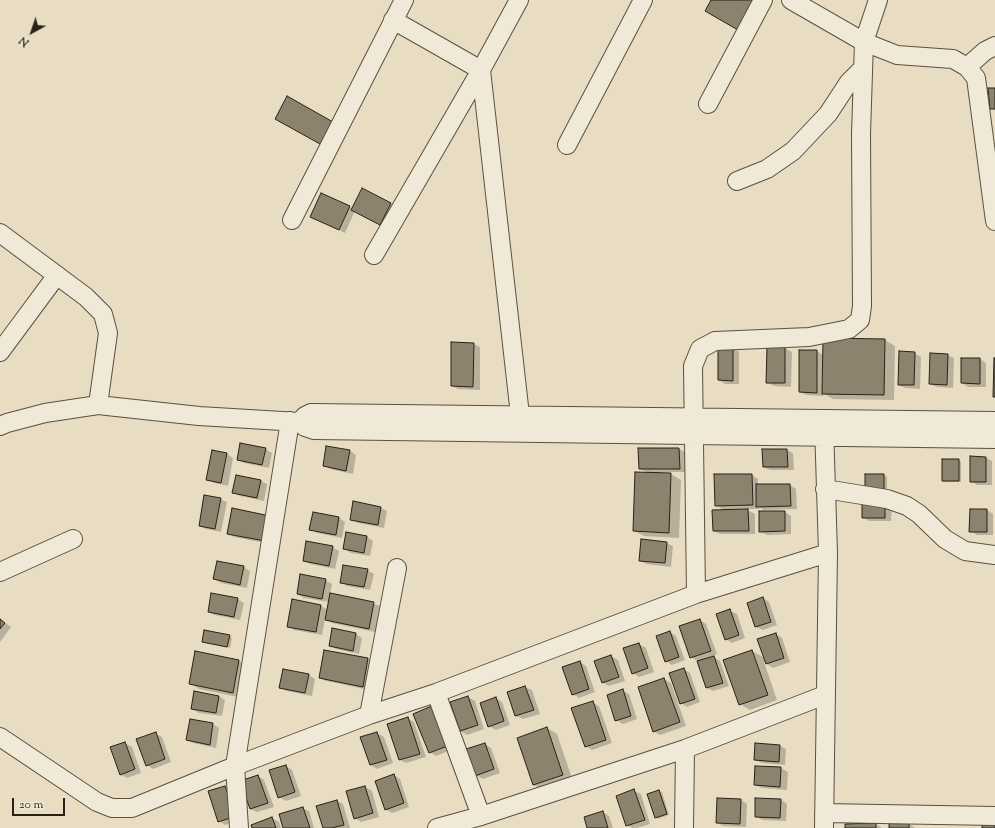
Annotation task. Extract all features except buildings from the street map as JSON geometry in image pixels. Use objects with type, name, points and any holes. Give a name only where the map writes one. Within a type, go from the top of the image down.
[{"type":"street","points":[[292,220],[404,0]]},
{"type":"street","points":[[374,255],[481,70],[519,0]]},
{"type":"street","points":[[567,145],[643,0]]},
{"type":"street","points":[[708,104],[763,0]]},
{"type":"street","points":[[792,0],[864,42],[897,55],[953,59],[967,67],[976,78],[995,221]]},
{"type":"street","points":[[696,594],[693,366],[700,350],[715,341],[809,337],[849,329],[860,320],[862,306],[861,134],[864,42],[878,0]]},
{"type":"street","points":[[393,20],[481,70]]},
{"type":"street","points":[[967,67],[985,51],[995,46]]},
{"type":"street","points":[[737,181],[767,169],[793,151],[828,114],[849,82],[863,68]]},
{"type":"street","points":[[481,70],[520,415]]},
{"type":"street","points":[[0,233],[86,297],[103,314],[108,333],[98,405]]},
{"type":"street","points":[[0,352],[57,275]]},
{"type":"street","points":[[0,426],[45,413],[98,405],[200,416],[295,422],[314,430],[693,426],[823,418],[995,421]]},
{"type":"street","points":[[239,828],[235,766],[295,422],[305,416],[311,413],[520,415],[824,436],[995,439]]},
{"type":"street","points":[[823,418],[828,553],[824,820],[949,822],[995,816]]},
{"type":"street","points":[[825,489],[887,499],[907,506],[919,514],[945,539],[966,551],[995,555]]},
{"type":"street","points":[[0,572],[73,539]]},
{"type":"street","points":[[0,738],[97,802],[112,808],[132,808],[235,766],[369,715],[436,693],[696,594],[828,553]]},
{"type":"street","points":[[369,715],[397,568]]},
{"type":"street","points":[[436,693],[481,816]]},
{"type":"street","points":[[437,828],[481,816],[685,749],[825,695]]},
{"type":"street","points":[[684,828],[685,749]]}]
